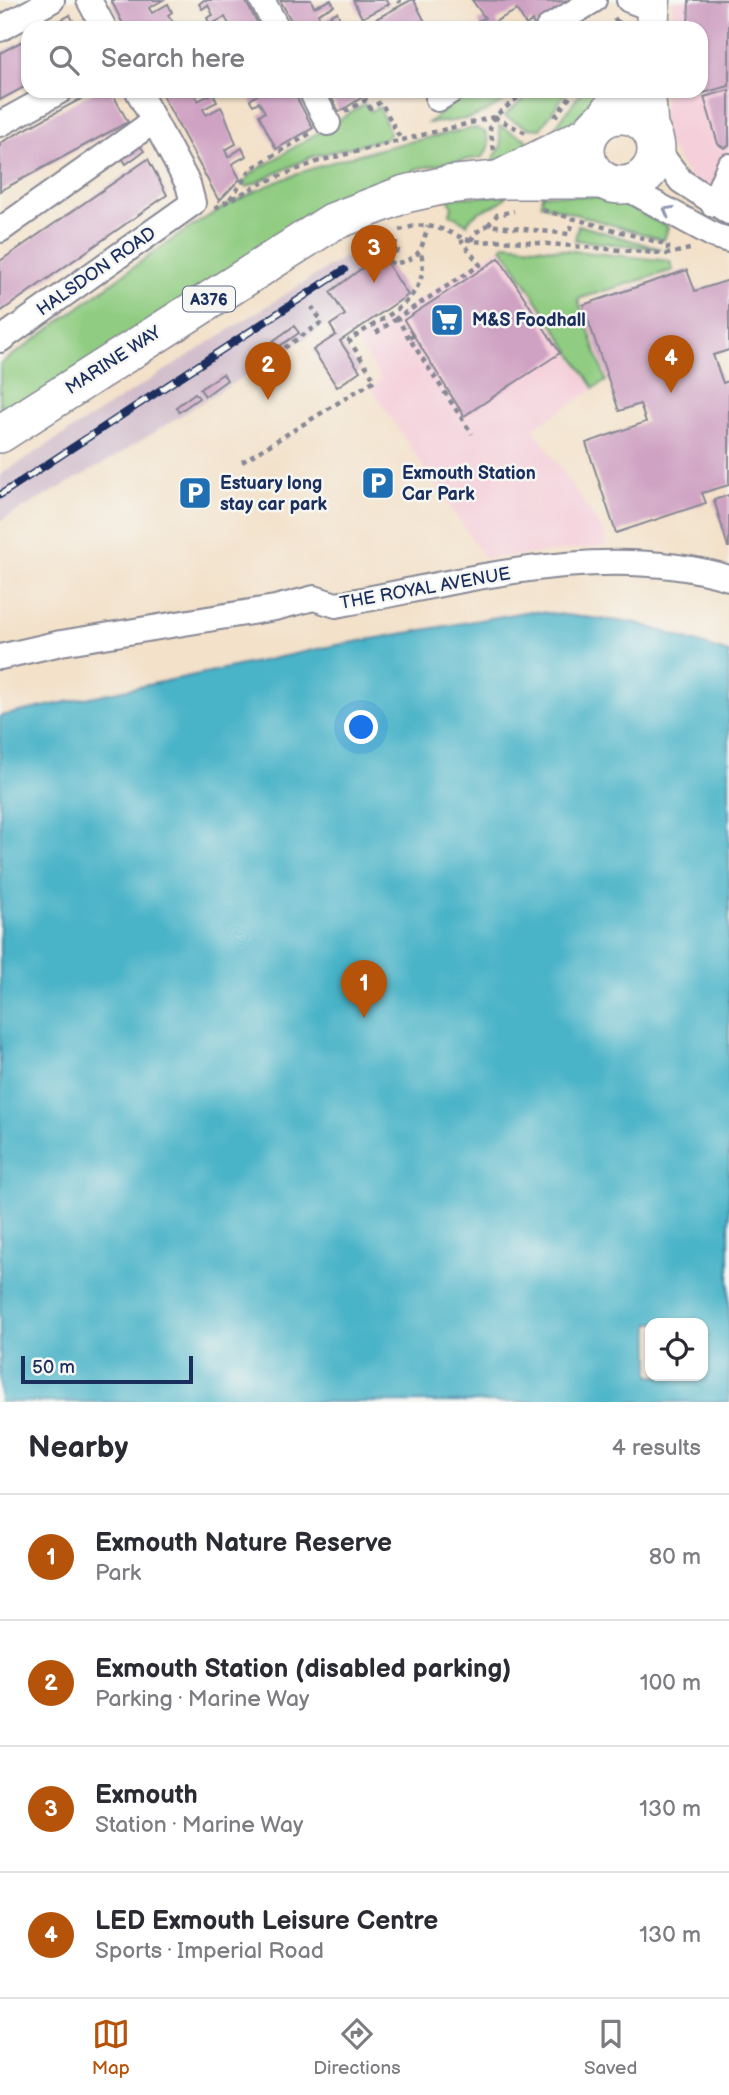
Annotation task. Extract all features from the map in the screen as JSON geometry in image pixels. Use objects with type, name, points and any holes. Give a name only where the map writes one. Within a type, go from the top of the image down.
[{"type":"highway","name":"A376","points":[[595,127],[614,115],[629,116],[643,122],[654,141],[654,162],[647,174],[635,182],[612,182]]},
{"type":"highway","name":"MARINE WAY","points":[[497,180],[595,127]]},
{"type":"highway","points":[[595,127],[587,159],[612,182]]},
{"type":"highway","name":"MARINE WAY","points":[[0,434],[332,222],[405,194],[497,180],[612,182]]},
{"type":"main road","points":[[595,127],[616,98]]},
{"type":"main road","points":[[650,98],[654,141]]},
{"type":"street","points":[[0,29],[52,0]]},
{"type":"street","points":[[89,0],[100,21]]},
{"type":"street","points":[[262,0],[273,21]]},
{"type":"street","points":[[560,21],[594,0]]},
{"type":"street","points":[[0,124],[47,98]]},
{"type":"street","points":[[142,98],[202,207]]},
{"type":"street","points":[[315,98],[328,123]]},
{"type":"street","points":[[0,230],[154,121]]},
{"type":"street","points":[[654,141],[681,181],[721,208],[729,166]]},
{"type":"street","points":[[612,182],[715,236],[729,240]]},
{"type":"street","name":"HALSDON ROAD","points":[[0,340],[202,207]]},
{"type":"street","name":"THE ROYAL AVENUE","points":[[0,657],[61,643],[275,608],[314,598],[336,605],[558,566],[664,566],[729,578]]},
{"type":"path","points":[[202,207],[319,161],[400,138],[495,117],[518,98]]},
{"type":"path","points":[[495,117],[523,132]]},
{"type":"path","points":[[532,208],[668,245],[668,254]]},
{"type":"path","points":[[471,241],[475,233],[497,215],[518,209]]},
{"type":"path","points":[[488,225],[569,234],[574,219]]},
{"type":"path","points":[[392,232],[428,226],[461,240],[482,243],[501,240],[668,254],[692,248],[703,251]]},
{"type":"path","points":[[242,462],[375,380],[349,340],[417,292],[424,266],[421,252],[428,226]]},
{"type":"path","points":[[369,234],[374,248],[393,243],[398,246],[387,257],[387,261],[393,264],[408,260],[421,252]]},
{"type":"path","points":[[376,333],[480,265],[461,240]]},
{"type":"path","points":[[274,385],[264,362],[322,322],[312,307]]},
{"type":"path","points":[[397,318],[412,336],[472,434]]},
{"type":"shaded area","points":[[673,0],[729,0],[729,205],[694,183],[661,135],[664,98],[708,98],[708,21],[672,21]]},
{"type":"shaded area","points":[[365,244],[373,259],[381,254],[398,280],[108,461],[0,521],[0,475]]},
{"type":"shaded area","points":[[500,248],[593,390],[533,428],[605,534],[607,546],[485,559],[371,388],[381,379],[356,340]]},
{"type":"green space","points":[[460,98],[508,98],[476,116],[428,123]]},
{"type":"green space","points":[[526,98],[562,98],[540,129],[528,128],[504,116]]},
{"type":"green space","points":[[577,98],[593,98],[568,126],[545,141]]},
{"type":"green space","points":[[365,104],[371,111],[379,107],[390,133],[386,138],[311,157],[247,187],[242,185],[252,173]]},
{"type":"green space","points":[[499,126],[526,139],[525,155],[491,163],[501,146]]},
{"type":"green space","points":[[475,128],[485,132],[488,139],[488,148],[482,157],[414,169],[415,176],[0,421],[0,364],[204,219],[236,201],[301,172],[369,151]]},
{"type":"green space","points":[[542,194],[613,198],[668,227],[664,240],[541,204]]},
{"type":"green space","points":[[507,195],[503,200],[476,214],[467,224],[450,214],[452,206],[448,198]]},
{"type":"green space","points":[[578,225],[661,249],[575,240]]},
{"type":"green space","points":[[506,244],[670,261],[673,270],[578,299],[606,381],[594,388],[502,247]]},
{"type":"water","points":[[530,611],[637,623],[729,653],[729,1402],[0,1402],[0,716],[332,646]]},
{"type":"building","points":[[111,0],[163,0],[149,8],[152,13],[168,4],[172,12],[168,15],[173,21],[122,21]]},
{"type":"building","points":[[204,0],[245,0],[256,21],[227,21],[225,17],[218,21],[208,21],[207,18],[213,15],[208,5],[202,9],[199,4]]},
{"type":"building","points":[[280,0],[311,0],[314,7],[331,0],[334,6],[318,14],[321,21],[291,21]]},
{"type":"building","points":[[353,0],[386,0],[389,4],[362,18]]},
{"type":"building","points":[[414,0],[424,21],[372,21]]},
{"type":"building","points":[[472,0],[579,0],[545,21],[524,21],[517,10],[496,21],[478,21],[485,18]]},
{"type":"building","points":[[689,0],[729,0],[729,86],[708,92],[708,21],[688,21]]},
{"type":"building","points":[[337,12],[340,19],[337,21],[321,21]]},
{"type":"building","points":[[70,15],[73,21],[59,21]]},
{"type":"building","points":[[21,42],[21,89],[0,100],[0,53]]},
{"type":"building","points":[[729,90],[729,146],[724,148],[718,144],[704,98]]},
{"type":"building","points":[[82,98],[115,98],[128,122],[0,191],[0,143]]},
{"type":"building","points":[[164,98],[196,98],[198,101],[215,98],[217,102],[203,109],[206,115],[221,107],[236,144],[225,150],[228,157],[242,148],[246,156],[232,164],[240,179],[219,201]]},
{"type":"building","points":[[297,98],[313,128],[276,149],[259,115],[265,112],[259,102],[253,105],[250,100]]},
{"type":"building","points":[[332,98],[361,98],[339,112]]},
{"type":"building","points":[[135,139],[144,151],[126,164],[118,152]]},
{"type":"building","points":[[148,159],[167,195],[0,312],[0,261]]},
{"type":"building","points":[[381,254],[408,295],[340,341],[360,371],[337,387],[313,350],[336,335],[330,325],[345,315],[330,292]]},
{"type":"building","points":[[499,258],[560,353],[464,416],[404,320]]},
{"type":"building","points":[[687,270],[695,291],[729,280],[729,350],[713,355],[723,383],[729,381],[729,485],[702,493],[706,503],[616,533],[586,443],[646,422],[640,404],[619,411],[583,305]]},
{"type":"building","points":[[294,326],[299,333],[278,347],[273,341]]},
{"type":"building","points":[[223,374],[227,380],[205,396],[200,389]]},
{"type":"building","points":[[195,393],[199,398],[179,412],[176,407]]},
{"type":"building","points":[[729,495],[729,547],[728,547],[714,500]]},
{"type":"railway","points":[[0,495],[344,270]]},
{"type":"place","name":"Exmouth","points":[[374,283]]},
{"type":"place","name":"M&S Foodhall","points":[[447,320]]},
{"type":"place","name":"LED Exmouth Leisure Centre","points":[[671,393]]},
{"type":"place","name":"Exmouth Station (disabled parking)","points":[[268,400]]},
{"type":"place","name":"Exmouth Station Car Park","points":[[378,483]]},
{"type":"place","name":"Estuary long stay car park","points":[[195,493]]},
{"type":"place","name":"Exmouth Nature Reserve","points":[[364,1018]]}]
